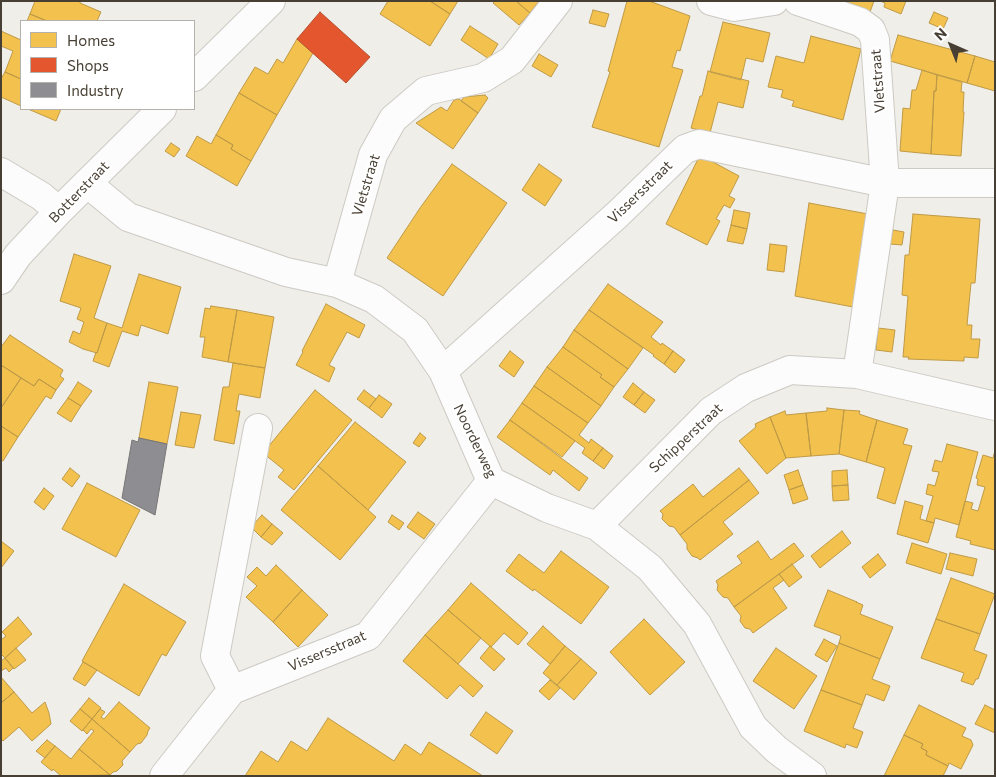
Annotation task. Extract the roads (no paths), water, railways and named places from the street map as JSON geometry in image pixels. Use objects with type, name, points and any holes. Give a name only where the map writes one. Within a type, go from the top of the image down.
[{"type":"street","name":"Vletstraat","points":[[337,284],[373,155],[393,119],[426,91],[483,78],[512,60],[558,1]]},
{"type":"street","points":[[711,1],[734,7],[774,1]]},
{"type":"street","name":"Vletstraat","points":[[798,1],[860,22],[870,30],[876,40],[885,183]]},
{"type":"street","points":[[195,76],[265,3]]},
{"type":"street","name":"Botterstraat","points":[[1,280],[18,255],[59,211],[161,110]]},
{"type":"street","name":"Vissersstraat","points":[[443,371],[618,214],[685,149],[699,144],[885,183],[995,183]]},
{"type":"street","points":[[1,172],[41,196],[59,211]]},
{"type":"street","name":"Noorderweg","points":[[86,183],[128,217],[286,272],[337,284],[374,299],[415,330],[443,371],[491,481],[547,508],[597,526],[650,568],[697,624],[754,726],[777,750],[812,776]]},
{"type":"street","points":[[856,374],[885,183]]},
{"type":"street","name":"Schipperstraat","points":[[597,526],[711,411],[746,388],[790,370],[856,374],[995,406]]},
{"type":"street","points":[[164,776],[232,690],[215,656],[258,428]]},
{"type":"street","name":"Vissersstraat","points":[[232,690],[368,636],[491,481]]}]
